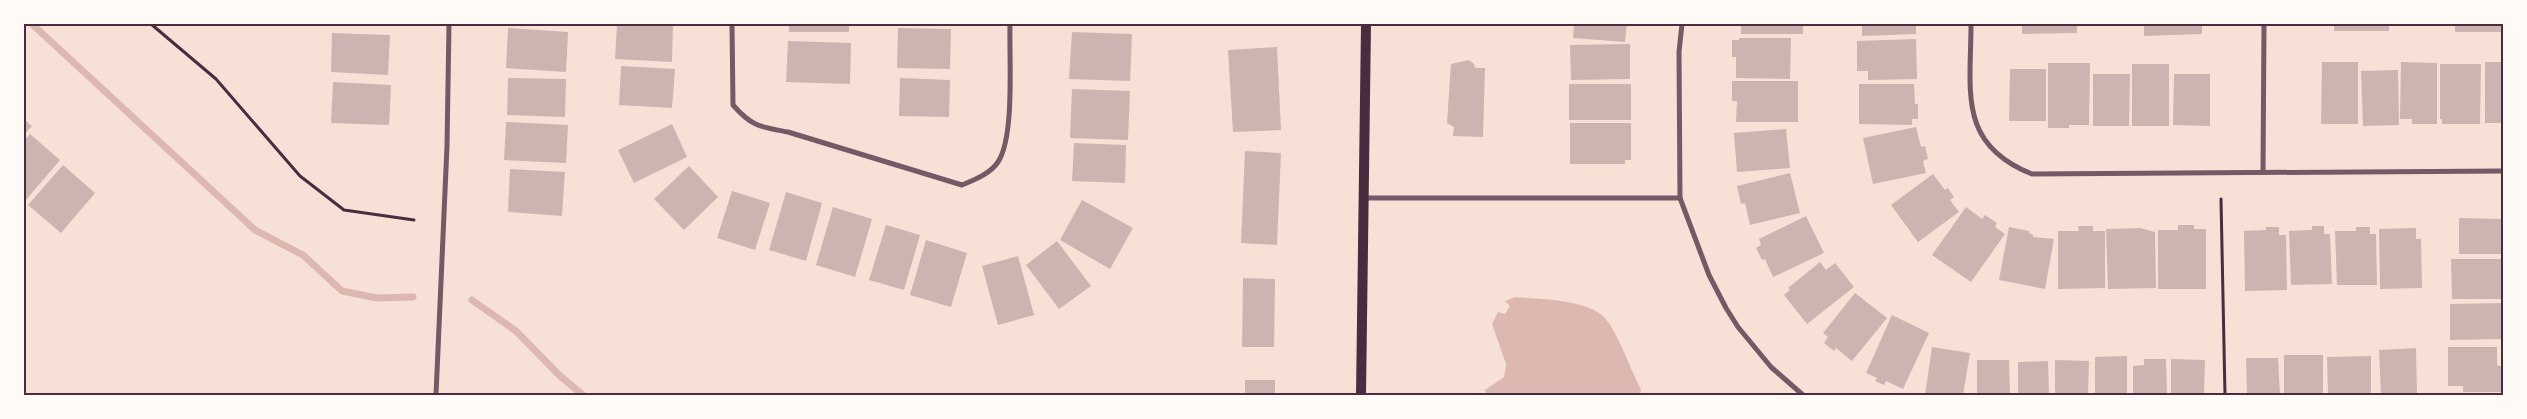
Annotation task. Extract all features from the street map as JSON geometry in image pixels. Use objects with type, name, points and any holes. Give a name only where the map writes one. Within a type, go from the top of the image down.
[{"type":"main road","points":[[1361,395],[1366,24]]},
{"type":"street","points":[[436,395],[444,237],[449,24]]},
{"type":"street","points":[[732,24],[733,105],[747,121],[763,128],[788,132],[962,185],[982,176],[997,163],[1007,140],[1010,24]]},
{"type":"street","points":[[1682,24],[1679,52],[1680,198],[1709,275],[1734,321],[1770,367],[1803,395]]},
{"type":"street","points":[[1971,24],[1971,94],[1980,134],[1990,148],[2016,168],[2032,174],[2503,171]]},
{"type":"street","points":[[2263,172],[2264,24]]},
{"type":"street","points":[[1363,198],[1680,198]]},
{"type":"path","points":[[151,24],[216,79],[300,176],[344,210],[414,220]]},
{"type":"path","points":[[2221,199],[2225,395]]},
{"type":"shaded area","points":[[1515,297],[1574,303],[1596,311],[1604,317],[1624,351],[1641,389],[1640,395],[1486,395],[1485,390],[1504,377],[1506,364],[1492,324],[1498,312],[1505,314],[1510,306],[1505,301]]},
{"type":"building","points":[[617,24],[673,24],[672,62],[615,59]]},
{"type":"building","points":[[789,24],[849,24],[849,32],[789,32]]},
{"type":"building","points":[[1574,24],[1627,24],[1625,42],[1573,38]]},
{"type":"building","points":[[1741,24],[1803,24],[1803,34],[1741,34]]},
{"type":"building","points":[[1862,24],[1916,24],[1916,34],[1862,36]]},
{"type":"building","points":[[2022,24],[2077,24],[2077,33],[2022,34]]},
{"type":"building","points":[[2144,24],[2202,24],[2202,34],[2144,36]]},
{"type":"building","points":[[2334,24],[2389,24],[2389,31],[2334,31]]},
{"type":"building","points":[[2455,24],[2503,24],[2503,32],[2455,32]]},
{"type":"building","points":[[508,28],[568,32],[566,72],[506,68]]},
{"type":"building","points":[[898,28],[951,29],[950,69],[897,68]]},
{"type":"building","points":[[1072,32],[1132,34],[1130,81],[1069,79]]},
{"type":"building","points":[[332,33],[390,35],[388,75],[331,72]]},
{"type":"building","points":[[1739,38],[1791,38],[1790,79],[1736,78],[1736,57],[1732,57],[1732,40],[1739,40]]},
{"type":"building","points":[[1916,39],[1917,79],[1868,80],[1868,71],[1857,71],[1857,41]]},
{"type":"building","points":[[788,41],[851,43],[850,84],[786,82]]},
{"type":"building","points":[[1630,44],[1630,79],[1571,80],[1570,45]]},
{"type":"building","points":[[1277,47],[1281,130],[1233,132],[1228,50]]},
{"type":"building","points":[[1469,60],[1474,64],[1475,68],[1485,68],[1483,137],[1453,136],[1454,127],[1447,123],[1451,64]]},
{"type":"building","points":[[2322,62],[2358,62],[2358,124],[2321,124]]},
{"type":"building","points":[[2401,62],[2437,63],[2437,124],[2412,124],[2412,119],[2400,119]]},
{"type":"building","points":[[2485,62],[2503,62],[2503,123],[2485,123]]},
{"type":"building","points":[[2048,63],[2090,63],[2089,125],[2069,125],[2069,128],[2048,128]]},
{"type":"building","points":[[2132,64],[2169,64],[2169,126],[2132,126]]},
{"type":"building","points":[[2440,64],[2481,64],[2480,124],[2442,124],[2442,119],[2440,119]]},
{"type":"building","points":[[621,66],[675,69],[672,108],[619,105]]},
{"type":"building","points":[[2010,69],[2046,69],[2046,121],[2009,121]]},
{"type":"building","points":[[2398,70],[2399,125],[2363,126],[2361,71]]},
{"type":"building","points":[[2093,74],[2130,74],[2129,126],[2093,126]]},
{"type":"building","points":[[2174,74],[2210,74],[2210,126],[2173,125]]},
{"type":"building","points":[[508,78],[566,79],[565,117],[507,115]]},
{"type":"building","points":[[900,78],[950,80],[949,117],[899,116]]},
{"type":"building","points":[[1732,81],[1798,81],[1798,122],[1736,122],[1737,101],[1732,101]]},
{"type":"building","points":[[333,82],[391,85],[389,125],[331,123]]},
{"type":"building","points":[[1569,84],[1631,84],[1631,120],[1569,120]]},
{"type":"building","points":[[1859,84],[1914,84],[1915,104],[1918,104],[1918,119],[1912,119],[1912,125],[1859,124]]},
{"type":"building","points":[[1072,89],[1130,91],[1128,140],[1070,138]]},
{"type":"building","points":[[24,119],[32,126],[24,135]]},
{"type":"building","points":[[506,122],[568,125],[566,163],[504,160]]},
{"type":"building","points":[[1570,123],[1631,123],[1631,160],[1625,160],[1625,164],[1570,164]]},
{"type":"building","points":[[672,124],[687,157],[634,183],[618,150]]},
{"type":"building","points":[[1916,127],[1921,147],[1925,146],[1928,159],[1923,161],[1926,173],[1873,184],[1863,138]]},
{"type":"building","points":[[1786,129],[1790,168],[1737,172],[1734,133]]},
{"type":"building","points":[[30,134],[60,160],[26,200],[24,198],[24,141]]},
{"type":"building","points":[[1074,143],[1126,145],[1125,183],[1072,181]]},
{"type":"building","points":[[1245,151],[1281,153],[1277,245],[1241,243]]},
{"type":"building","points":[[63,165],[95,193],[61,233],[28,205]]},
{"type":"building","points":[[689,166],[718,197],[684,230],[654,199]]},
{"type":"building","points":[[510,169],[565,172],[562,216],[508,212]]},
{"type":"building","points":[[1790,173],[1800,213],[1750,225],[1745,203],[1741,204],[1737,186]]},
{"type":"building","points":[[1933,174],[1945,190],[1948,188],[1954,197],[1950,200],[1959,212],[1918,242],[1891,205]]},
{"type":"building","points":[[732,191],[770,203],[755,250],[717,238]]},
{"type":"building","points":[[786,192],[822,203],[806,261],[769,250]]},
{"type":"building","points":[[1082,200],[1133,228],[1110,269],[1060,240]]},
{"type":"building","points":[[833,207],[872,219],[855,277],[816,265]]},
{"type":"building","points":[[1966,207],[1982,219],[1985,215],[1997,223],[1995,227],[2005,234],[1971,282],[1932,255]]},
{"type":"building","points":[[1806,216],[1824,253],[1773,277],[1765,259],[1762,260],[1756,248],[1761,245],[1759,239]]},
{"type":"building","points":[[2459,218],[2503,219],[2503,254],[2459,254]]},
{"type":"building","points":[[886,225],[920,235],[904,290],[869,280]]},
{"type":"building","points":[[2178,225],[2194,225],[2194,229],[2206,229],[2206,289],[2158,289],[2158,230],[2178,230]]},
{"type":"building","points":[[2078,226],[2093,226],[2093,231],[2105,231],[2105,288],[2058,289],[2058,231],[2079,231]]},
{"type":"building","points":[[2312,226],[2324,226],[2324,234],[2330,234],[2332,284],[2291,285],[2289,231],[2312,230]]},
{"type":"building","points":[[2009,227],[2029,231],[2033,237],[2054,239],[2045,289],[1999,280]]},
{"type":"building","points":[[2266,227],[2279,227],[2279,235],[2286,235],[2287,290],[2245,291],[2244,231],[2266,230]]},
{"type":"building","points":[[2356,227],[2370,227],[2370,234],[2376,234],[2377,285],[2337,285],[2335,231],[2356,231]]},
{"type":"building","points":[[2140,228],[2155,232],[2156,288],[2108,289],[2106,229]]},
{"type":"building","points":[[2416,228],[2416,239],[2421,239],[2422,288],[2380,289],[2379,229]]},
{"type":"building","points":[[926,240],[967,253],[951,307],[910,295]]},
{"type":"building","points":[[1057,241],[1091,286],[1059,309],[1026,265]]},
{"type":"building","points":[[1018,256],[1034,315],[998,325],[982,266]]},
{"type":"building","points":[[2451,259],[2503,259],[2503,299],[2452,299]]},
{"type":"building","points":[[1820,262],[1826,270],[1835,263],[1854,287],[1807,324],[1784,295],[1790,290],[1788,288]]},
{"type":"building","points":[[1243,278],[1275,279],[1274,347],[1242,347]]},
{"type":"building","points":[[1855,293],[1887,318],[1852,361],[1836,348],[1834,351],[1824,343],[1828,337],[1823,333]]},
{"type":"building","points":[[2503,303],[2503,339],[2450,340],[2450,304]]},
{"type":"building","points":[[1892,315],[1929,333],[1903,389],[1886,381],[1884,385],[1875,381],[1877,378],[1866,373]]},
{"type":"building","points":[[1932,347],[1970,353],[1963,395],[1925,395]]},
{"type":"building","points":[[2448,347],[2497,347],[2497,365],[2503,367],[2503,392],[2463,392],[2463,386],[2448,386]]},
{"type":"building","points":[[2416,348],[2417,395],[2381,395],[2379,350]]},
{"type":"building","points":[[2284,355],[2323,355],[2323,395],[2284,395]]},
{"type":"building","points":[[2127,356],[2127,395],[2095,395],[2095,357]]},
{"type":"building","points":[[2371,356],[2371,395],[2328,395],[2327,357]]},
{"type":"building","points":[[2246,358],[2278,358],[2280,395],[2247,395]]},
{"type":"building","points":[[2144,359],[2166,359],[2167,395],[2133,395],[2133,366],[2144,365]]},
{"type":"building","points":[[2171,359],[2205,360],[2204,395],[2171,395]]},
{"type":"building","points":[[1977,360],[2009,360],[2010,395],[1977,395]]},
{"type":"building","points":[[2055,360],[2089,361],[2088,395],[2055,395]]},
{"type":"building","points":[[2048,361],[2049,395],[2018,395],[2018,362]]},
{"type":"building","points":[[1245,380],[1275,380],[1275,395],[1245,395]]},
{"type":"waterway","points":[[32,24],[255,230],[303,255],[342,291],[377,298],[413,297]]},
{"type":"waterway","points":[[472,300],[516,331],[559,375],[583,395]]}]
